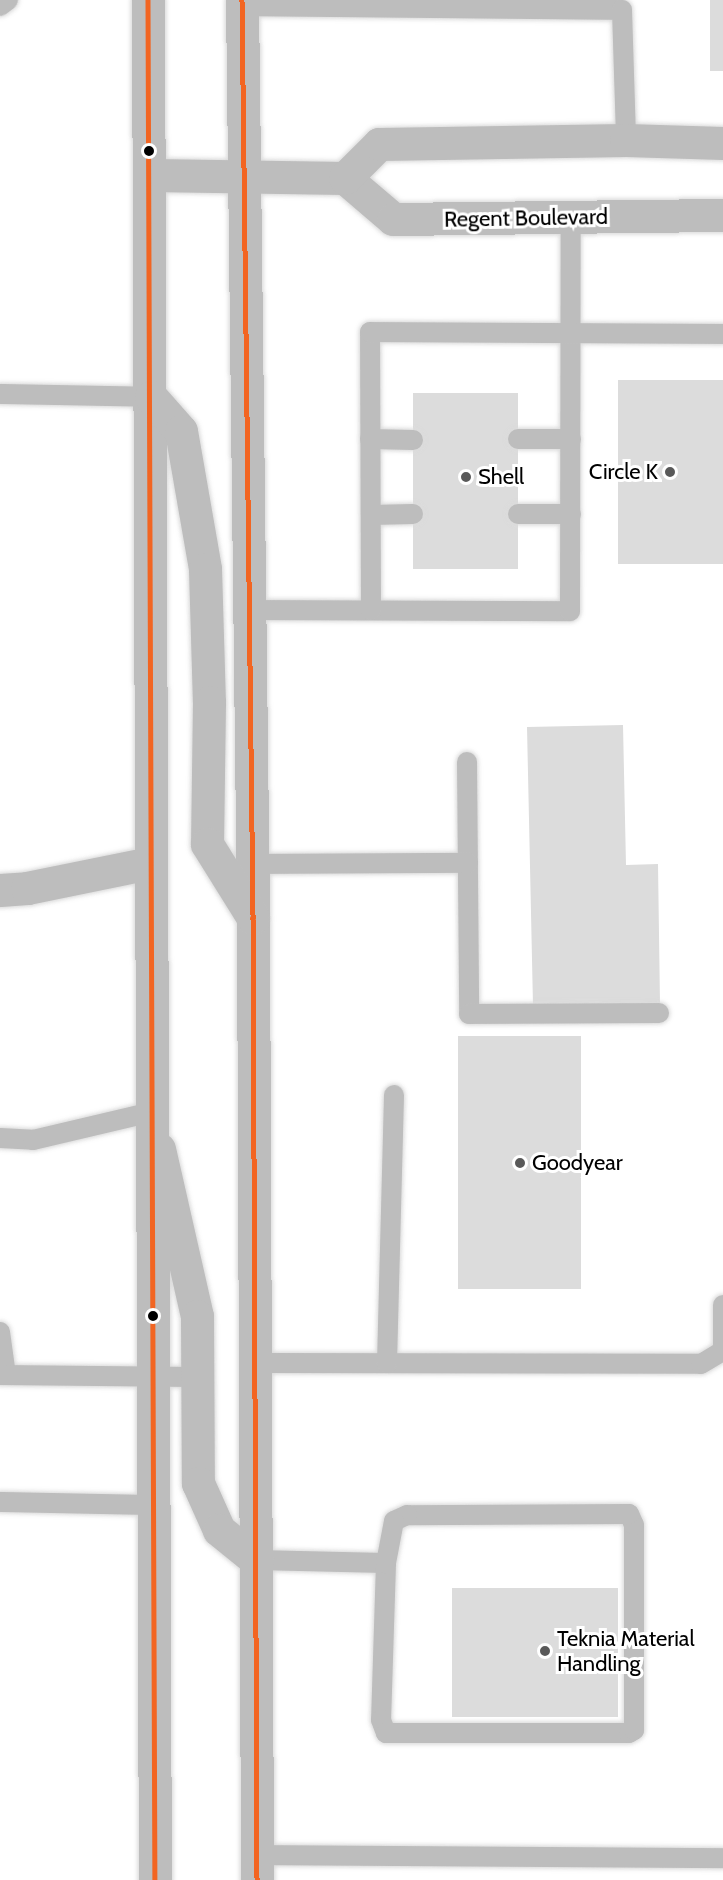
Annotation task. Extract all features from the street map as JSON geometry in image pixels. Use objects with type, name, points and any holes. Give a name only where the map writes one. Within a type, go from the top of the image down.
[{"type":"main road","points":[[148,0],[151,175],[150,863],[155,1880]]},
{"type":"main road","points":[[242,3],[241,176],[253,864],[257,1867]]},
{"type":"main road","points":[[151,175],[345,178],[379,144],[626,140],[723,143]]},
{"type":"main road","name":"Regent Boulevard","points":[[345,178],[393,219],[723,215]]},
{"type":"main road","points":[[151,397],[181,431],[205,570],[209,702],[207,844],[253,918]]},
{"type":"main road","points":[[0,890],[27,888],[150,863]]},
{"type":"main road","points":[[151,1112],[197,1316],[195,1377],[198,1483],[219,1530],[256,1560]]},
{"type":"lane","points":[[0,6],[8,0]]},
{"type":"lane","points":[[242,3],[622,5],[626,140]]},
{"type":"lane","points":[[249,610],[570,611],[571,218]]},
{"type":"lane","points":[[371,610],[370,332],[571,331],[723,334]]},
{"type":"lane","points":[[0,394],[151,397]]},
{"type":"lane","points":[[370,439],[413,440]]},
{"type":"lane","points":[[518,439],[571,439]]},
{"type":"lane","points":[[371,515],[413,514]]},
{"type":"lane","points":[[518,514],[571,514]]},
{"type":"lane","points":[[467,762],[468,1014],[659,1013]]},
{"type":"lane","points":[[253,864],[468,863]]},
{"type":"lane","points":[[387,1363],[394,1095]]},
{"type":"lane","points":[[0,1138],[33,1140],[151,1112]]},
{"type":"lane","points":[[255,1363],[701,1364],[723,1351],[723,1305]]},
{"type":"lane","points":[[0,1332],[3,1375],[195,1377]]},
{"type":"lane","points":[[0,1502],[153,1505]]},
{"type":"lane","points":[[629,1514],[634,1525],[634,1730],[629,1733],[386,1733],[381,1720],[386,1563],[394,1521],[407,1515],[629,1514]]},
{"type":"lane","points":[[256,1560],[386,1563]]},
{"type":"lane","points":[[257,1867],[723,1858]]},
{"type":"building","points":[[710,0],[723,0],[723,71],[710,71]]},
{"type":"building","name":"Circle K","points":[[618,380],[723,380],[723,564],[618,564]]},
{"type":"building","name":"Shell","points":[[413,393],[518,393],[518,569],[413,569]]},
{"type":"building","points":[[623,725],[626,865],[658,864],[660,1004],[533,1006],[527,727]]},
{"type":"building","name":"Goodyear","points":[[458,1036],[581,1036],[581,1289],[458,1289]]},
{"type":"building","points":[[452,1588],[618,1588],[618,1717],[452,1717]]},
{"type":"transit line","points":[[148,0],[155,1880]]},
{"type":"transit line","points":[[242,0],[253,918],[257,1880]]},
{"type":"place","name":"Circle K","points":[[670,472]]},
{"type":"place","name":"Shell","points":[[466,477]]},
{"type":"place","name":"Goodyear","points":[[520,1163]]},
{"type":"place","name":"Teknia Material Handling","points":[[545,1651]]}]
